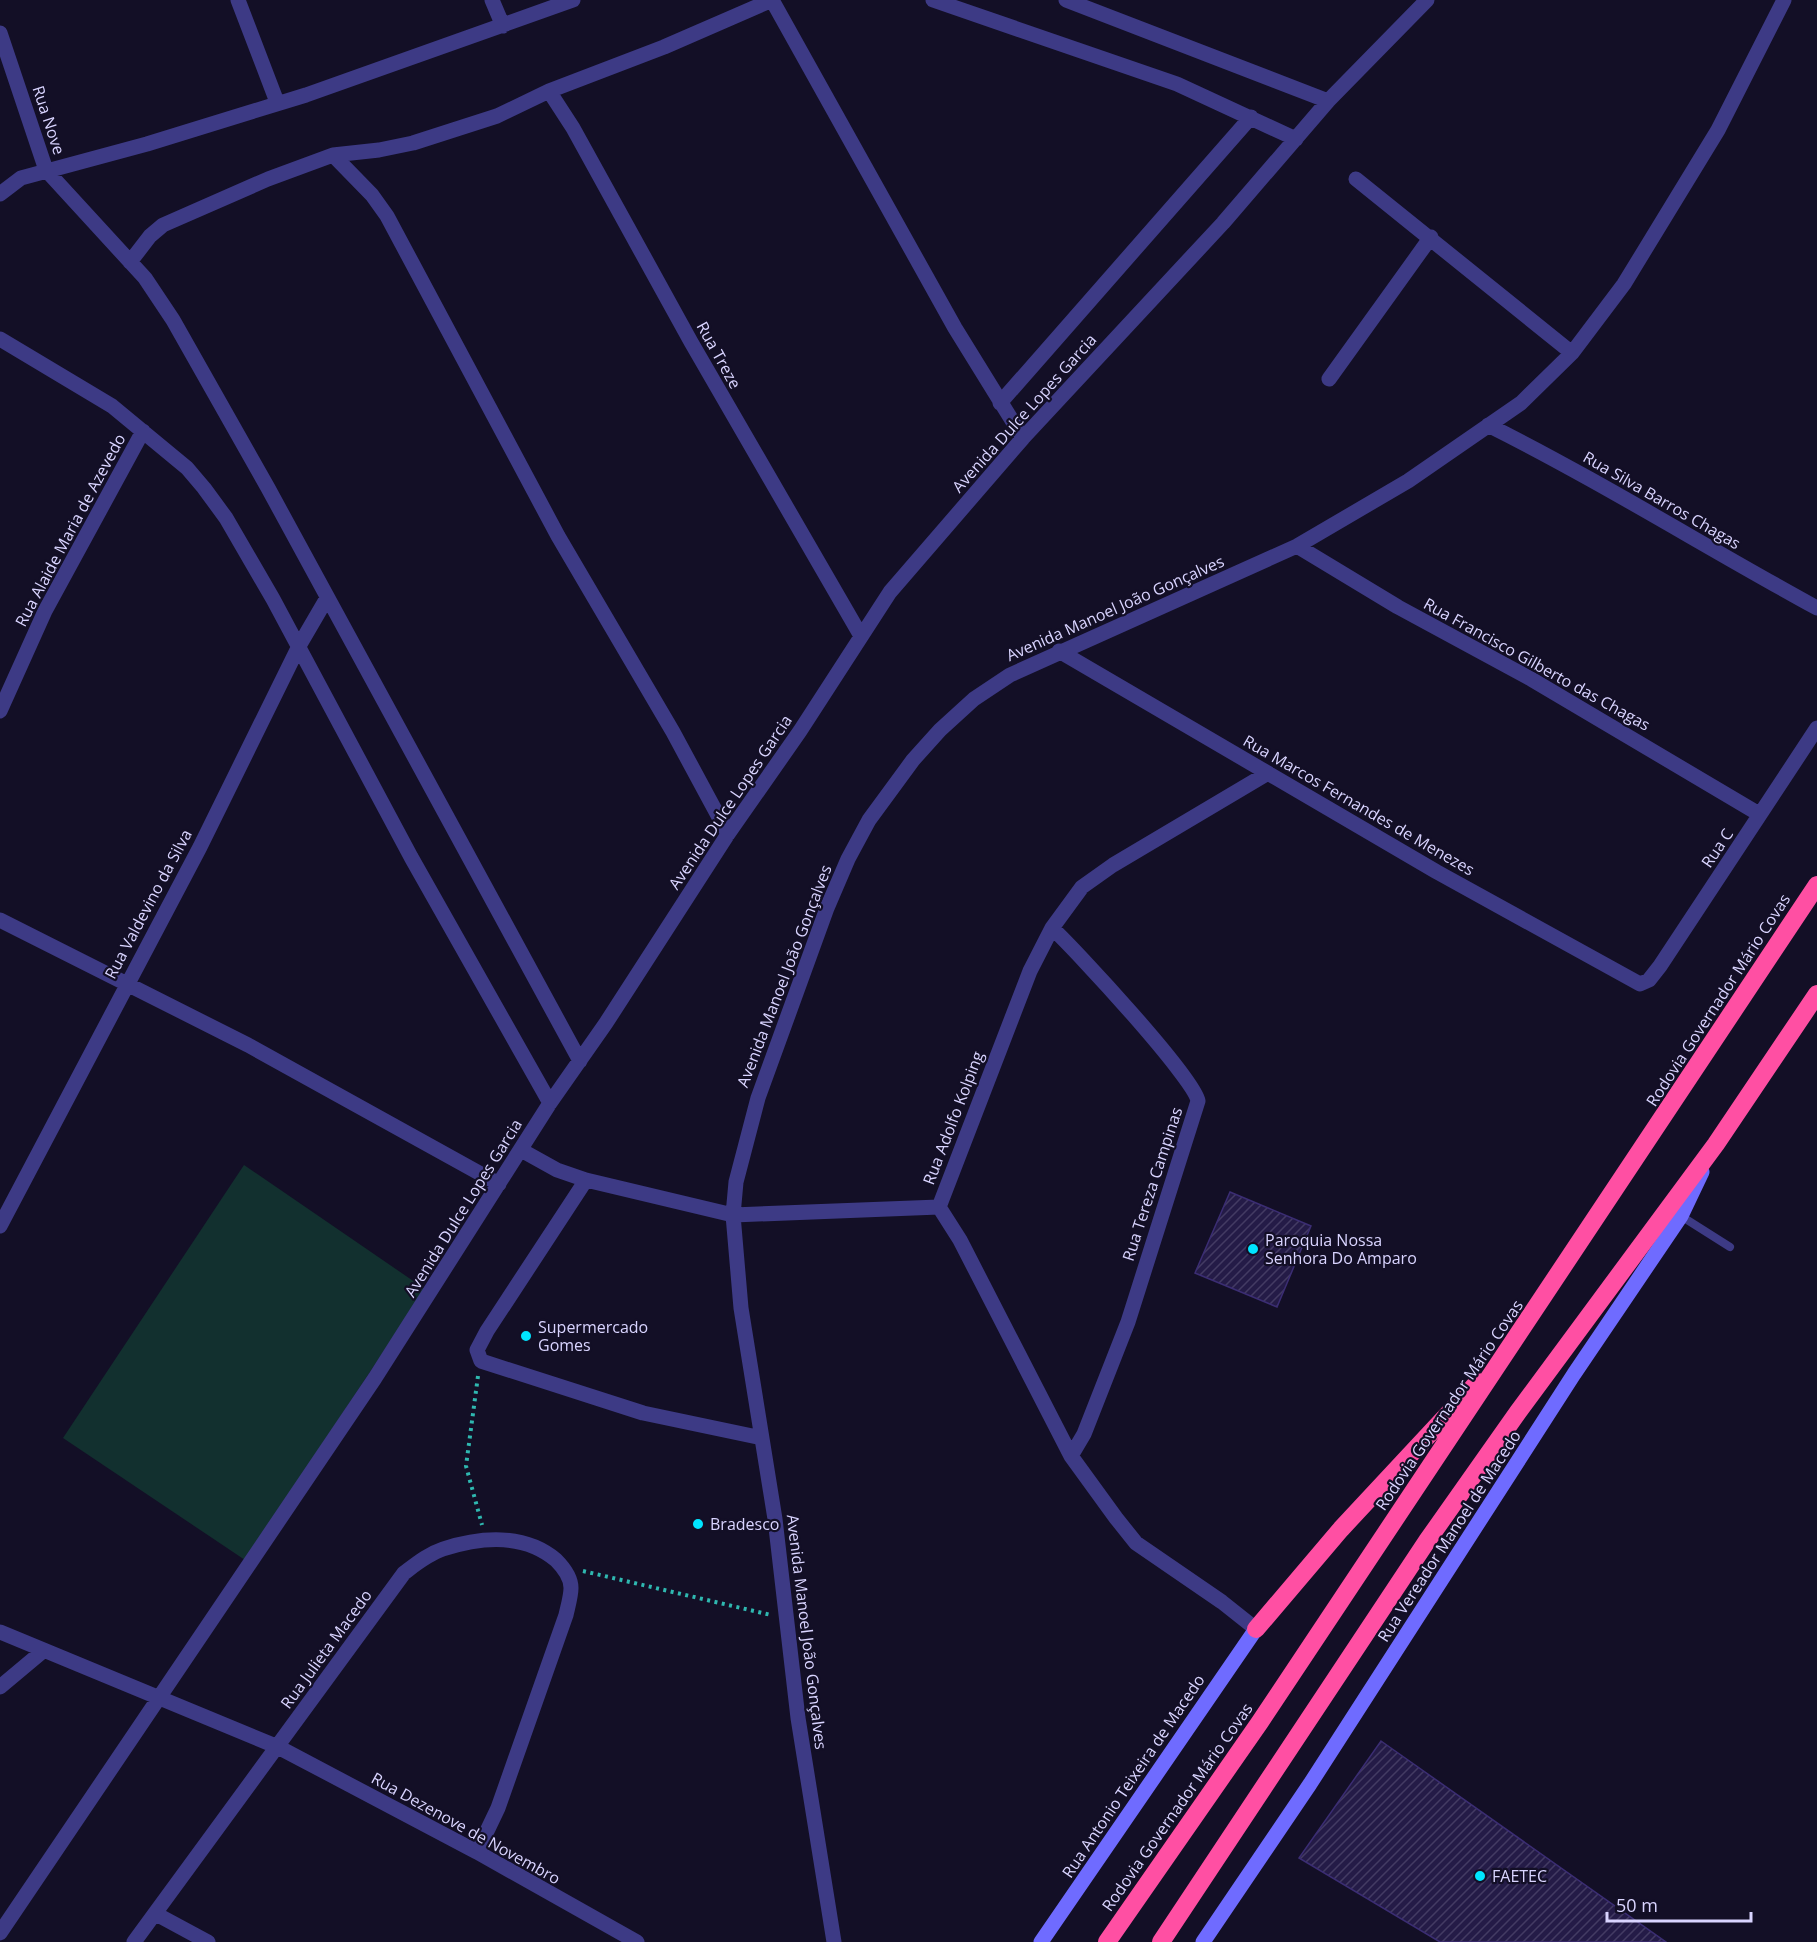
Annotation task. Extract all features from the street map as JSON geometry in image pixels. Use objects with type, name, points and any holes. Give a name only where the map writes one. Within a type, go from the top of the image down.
[{"type":"highway","name":"Rodovia Governador Mário Covas","points":[[1107,1942],[1260,1722],[1817,885]]},
{"type":"highway","points":[[1161,1942],[1427,1542],[1518,1412],[1716,1144],[1817,994]]},
{"type":"highway","points":[[1256,1629],[1341,1529],[1508,1350]]},
{"type":"street","points":[[238,0],[277,102]]},
{"type":"street","points":[[492,0],[503,26]]},
{"type":"street","points":[[0,194],[21,178],[147,144],[277,102],[306,95],[573,0]]},
{"type":"street","points":[[130,261],[150,236],[164,225],[268,179],[333,155],[379,150],[453,132],[497,116],[549,91],[664,47],[772,0],[949,318],[1023,438]]},
{"type":"street","points":[[933,0],[1177,84],[1296,139]]},
{"type":"street","points":[[1066,0],[1328,101]]},
{"type":"street","name":"Avenida Dulce Lopes Garcia","points":[[0,1933],[375,1378],[550,1103],[580,1061],[728,834],[800,731],[890,592],[1023,438],[1328,101],[1427,0]]},
{"type":"street","name":"Avenida Manoel João Gonçalves","points":[[834,1942],[798,1718],[776,1519],[741,1308],[740,1264],[733,1215],[736,1182],[758,1098],[827,908],[848,859],[869,820],[914,760],[940,730],[974,699],[1010,675],[1059,651],[1297,546],[1408,481],[1521,403],[1572,353],[1624,284],[1690,177],[1784,0]]},
{"type":"street","name":"Rua Nove","points":[[0,33],[46,170],[145,278],[173,320],[580,1061]]},
{"type":"street","name":"Rua Treze","points":[[549,91],[573,128],[702,362],[861,636]]},
{"type":"street","points":[[1000,403],[1251,117]]},
{"type":"street","points":[[333,155],[372,195],[387,216],[558,536],[673,732],[728,834]]},
{"type":"street","points":[[1356,179],[1431,237],[1572,353]]},
{"type":"street","points":[[1329,379],[1431,237]]},
{"type":"street","points":[[0,339],[77,383],[143,431],[187,468],[226,518],[299,646],[411,857],[550,1103]]},
{"type":"street","name":"Rua Silva Barros Chagas","points":[[1488,425],[1575,469],[1701,544],[1817,608]]},
{"type":"street","name":"Rua Alaide Maria de Azevedo","points":[[0,711],[45,611],[143,431]]},
{"type":"street","name":"Rua Francisco Gilberto das Chagas","points":[[1297,546],[1398,607],[1531,679],[1759,814]]},
{"type":"street","name":"Rua Valdevino da Silva","points":[[0,1226],[200,847],[299,646],[327,598]]},
{"type":"street","name":"Rua Marcos Fernandes de Menezes","points":[[1059,651],[1624,978],[1643,984]]},
{"type":"street","name":"Rua C","points":[[1643,984],[1660,966],[1817,728]]},
{"type":"street","name":"Rua Adolfo Kolping","points":[[1256,1629],[1222,1602],[1136,1543],[1071,1456],[964,1249],[939,1207],[1030,970],[1052,928],[1082,887],[1094,876],[1268,773]]},
{"type":"street","points":[[0,920],[127,982],[327,1087],[499,1184]]},
{"type":"street","name":"Rua Tereza Campinas","points":[[1052,928],[1158,1045],[1194,1089],[1198,1101],[1128,1322],[1084,1434],[1071,1456]]},
{"type":"street","name":"Rua Vereador Manoel de Macedo","points":[[1203,1942],[1310,1784],[1574,1374],[1681,1216],[1716,1144]]},
{"type":"street","points":[[521,1150],[557,1170],[586,1180],[733,1215],[939,1207]]},
{"type":"street","points":[[586,1180],[487,1331],[477,1350],[480,1360],[643,1413],[762,1438]]},
{"type":"street","name":"Rua Julieta Macedo","points":[[134,1942],[404,1573],[429,1555],[487,1539],[506,1540],[532,1546],[562,1566]]},
{"type":"street","points":[[477,1852],[498,1808],[566,1615],[571,1587],[562,1566]]},
{"type":"street","name":"Rua Antonio Teixeira de Macedo","points":[[1041,1942],[1256,1629]]},
{"type":"street","name":"Rua Dezenove de Novembro","points":[[0,1632],[278,1747],[477,1852],[638,1942]]},
{"type":"street","points":[[0,1687],[43,1651]]},
{"type":"street","points":[[156,1914],[208,1942]]},
{"type":"lane","points":[[1681,1216],[1730,1247]]},
{"type":"path","points":[[480,1360],[466,1466],[487,1539]]},
{"type":"path","points":[[562,1566],[786,1618]]},
{"type":"green space","points":[[244,1165],[425,1289],[245,1560],[63,1438]]},
{"type":"building","name":"Paroquia Nossa Senhora Do Amparo","points":[[1230,1192],[1311,1226],[1277,1307],[1195,1273]]},
{"type":"building","points":[[1381,1741],[1666,1942],[1440,1942],[1299,1858]]},
{"type":"place","name":"Paroquia Nossa Senhora Do Amparo","points":[[1253,1249]]},
{"type":"place","name":"Supermercado Gomes","points":[[526,1336]]},
{"type":"place","name":"Bradesco","points":[[698,1524]]},
{"type":"place","name":"FAETEC","points":[[1480,1876]]}]
